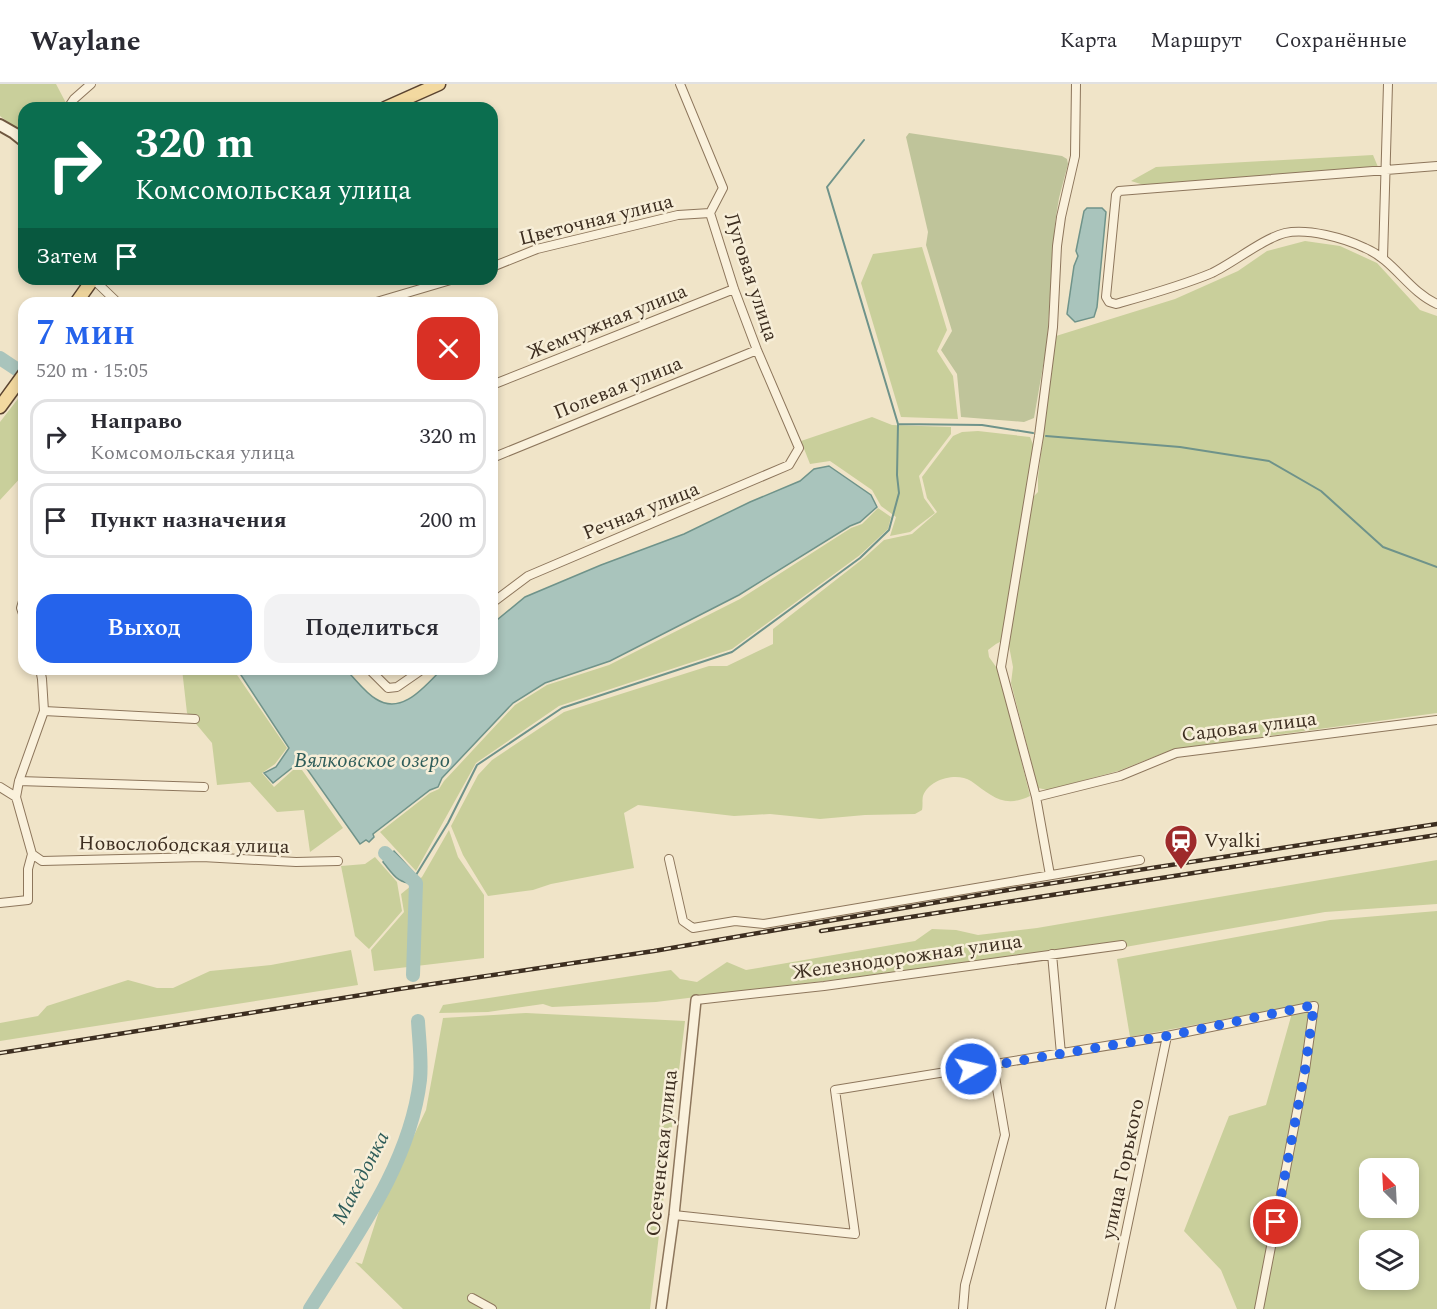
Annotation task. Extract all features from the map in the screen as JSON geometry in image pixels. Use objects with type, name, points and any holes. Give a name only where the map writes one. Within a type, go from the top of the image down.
[{"type":"main road","points":[[398,102],[439,84]]},
{"type":"main road","points":[[0,125],[18,136]]},
{"type":"main road","points":[[0,407],[18,382]]},
{"type":"street","points":[[72,102],[91,84]]},
{"type":"street","name":"Луговая улица","points":[[680,84],[723,188],[710,213],[734,289],[799,448]]},
{"type":"street","points":[[1050,875],[1036,797],[1001,667],[1039,436],[1050,349],[1057,246],[1066,190],[1075,156],[1076,84]]},
{"type":"street","points":[[1383,258],[1388,84]]},
{"type":"street","points":[[1437,166],[1119,191],[1116,195],[1106,297],[1109,302],[1116,304],[1172,288],[1213,272],[1284,233],[1300,232],[1339,237],[1366,248],[1383,258],[1410,286],[1437,304]]},
{"type":"street","name":"Цветочная улица","points":[[498,265],[537,249],[678,215],[710,213]]},
{"type":"street","points":[[99,285],[112,297]]},
{"type":"street","points":[[393,297],[434,285]]},
{"type":"street","name":"Жемчужная улица","points":[[498,383],[734,289]]},
{"type":"street","name":"Полевая улица","points":[[498,456],[757,350]]},
{"type":"street","name":"Речная улица","points":[[498,598],[528,576],[789,465],[799,448]]},
{"type":"street","points":[[0,903],[28,900],[28,869],[32,854],[16,796],[19,781],[44,711],[41,675]]},
{"type":"street","points":[[375,675],[388,688],[397,687],[414,675]]},
{"type":"street","points":[[44,711],[195,719]]},
{"type":"street","name":"Садовая улица","points":[[1036,797],[1120,776],[1176,753],[1437,720]]},
{"type":"street","points":[[19,781],[204,787]]},
{"type":"street","points":[[0,787],[16,796]]},
{"type":"street","name":"Новослободская улица","points":[[32,854],[42,861],[202,857],[296,862],[338,861]]},
{"type":"street","points":[[669,859],[683,921],[693,928],[735,921],[764,924],[1140,860]]},
{"type":"street","name":"Железнодорожная улица","points":[[696,1000],[824,986],[1122,945]]},
{"type":"street","points":[[1052,954],[1061,1054]]},
{"type":"street","name":"Осеченская улица","points":[[661,1309],[674,1215],[696,1000]]},
{"type":"street","points":[[674,1215],[855,1234],[835,1090],[1167,1036],[1314,1005],[1305,1070],[1259,1309]]},
{"type":"street","name":"улица Горького","points":[[1110,1309],[1167,1036]]},
{"type":"street","points":[[963,1309],[965,1285],[1005,1135],[993,1065]]},
{"type":"street","points":[[472,1298],[492,1309]]},
{"type":"green space","points":[[0,84],[56,84],[65,102],[18,102],[18,130],[0,116]]},
{"type":"green space","points":[[909,133],[1062,156],[1067,159],[1068,164],[1055,223],[1047,343],[1034,418],[1024,422],[961,417],[957,374],[941,350],[952,331],[926,245],[928,232],[906,137]]},
{"type":"green space","points":[[1373,155],[1378,167],[1144,185],[1131,181],[1156,167]]},
{"type":"green space","points":[[1305,241],[1340,246],[1377,263],[1420,310],[1437,316],[1437,713],[1174,749],[1118,771],[1048,790],[1038,788],[1011,683],[1013,667],[1009,646],[1031,499],[1038,492],[1056,336],[1175,299],[1238,271],[1267,251]]},
{"type":"green space","points":[[922,247],[947,330],[937,351],[953,376],[958,419],[901,417],[861,283],[873,254]]},
{"type":"green space","points":[[18,399],[18,480],[0,500],[0,422]]},
{"type":"green space","points":[[872,417],[892,425],[951,427],[951,434],[919,476],[924,498],[935,513],[910,532],[890,536],[896,517],[881,506],[872,490],[830,461],[810,464],[801,441]]},
{"type":"green space","points":[[978,431],[1030,437],[1034,447],[1002,641],[988,650],[989,657],[999,671],[1030,796],[1021,800],[1005,801],[965,778],[951,777],[937,781],[926,790],[922,810],[915,814],[820,819],[770,814],[734,816],[638,805],[624,813],[634,868],[551,884],[533,890],[488,896],[463,855],[451,826],[478,775],[492,760],[564,712],[709,666],[727,666],[773,644],[773,629],[884,540],[912,534],[937,512],[927,498],[922,477],[953,436],[962,432]]},
{"type":"green space","points":[[878,508],[891,517],[888,529],[860,555],[732,649],[559,706],[476,763],[416,871],[380,832],[430,793],[439,789],[515,705],[547,685],[609,665],[740,599],[851,528],[862,524]]},
{"type":"green space","points":[[183,675],[237,675],[287,748],[275,764],[262,773],[274,787],[293,770],[302,770],[343,828],[310,852],[304,810],[277,812],[250,782],[217,785],[212,743],[187,713]]},
{"type":"green space","points":[[449,830],[458,857],[484,895],[484,958],[374,971],[371,950],[404,912],[401,894],[422,877]]},
{"type":"green space","points":[[375,857],[397,882],[402,911],[369,949],[355,936],[341,866],[365,864]]},
{"type":"green space","points":[[1437,860],[1437,904],[1325,912],[1051,960],[864,976],[656,1002],[552,1007],[543,1004],[488,1012],[439,1013],[443,1005],[671,970],[680,979],[697,982],[727,962],[746,970],[915,941],[932,929],[956,930],[978,935],[1037,928]]},
{"type":"green space","points":[[1437,911],[1437,1309],[1237,1309],[1221,1270],[1184,1231],[1229,1116],[1266,1105],[1294,1006],[1130,1037],[1117,959],[1330,920]]},
{"type":"green space","points":[[351,950],[358,985],[0,1041],[0,1023],[38,1016],[47,1006],[128,980],[157,988],[173,988],[210,971],[271,965]]},
{"type":"green space","points":[[526,1013],[685,1021],[650,1309],[403,1309],[355,1262],[362,1264],[381,1205],[426,1110],[443,1018]]},
{"type":"water","points":[[1087,208],[1102,208],[1106,212],[1097,307],[1094,317],[1075,322],[1067,314],[1074,266],[1078,256],[1076,251],[1084,211]]},
{"type":"water","name":"Вялковское озеро","points":[[829,466],[871,495],[877,507],[860,522],[739,595],[610,661],[545,683],[513,703],[442,778],[438,787],[430,790],[373,834],[374,837],[369,842],[366,840],[360,844],[305,766],[292,768],[273,783],[264,773],[276,767],[289,748],[241,675],[351,675],[376,699],[395,704],[412,697],[436,675],[498,675],[498,619],[525,597],[684,534],[800,481],[814,469]]},
{"type":"water","points":[[387,850],[391,854],[394,851],[416,875],[416,883],[405,882],[393,874],[383,862],[385,858],[382,856]]},
{"type":"waterway","points":[[416,875],[448,823],[477,765],[562,708],[732,652],[860,558],[889,530],[899,493],[898,424],[827,187],[864,140]]},
{"type":"waterway","name":"Македонка","points":[[0,358],[18,370]]},
{"type":"waterway","points":[[898,424],[982,425],[1033,433]]},
{"type":"waterway","points":[[1046,436],[1180,447],[1269,461],[1321,491],[1383,547],[1437,567]]},
{"type":"waterway","name":"Македонка","points":[[385,853],[416,883],[413,975]]},
{"type":"waterway","name":"Македонка","points":[[310,1309],[378,1200],[405,1142],[420,1080],[418,1021]]},
{"type":"railway","points":[[0,1053],[654,951],[1002,891],[1437,824]]},
{"type":"railway","points":[[821,931],[1437,835]]},
{"type":"place","name":"Vyalki","points":[[1181,870]]},
{"type":"route","points":[[971,1069],[1167,1036],[1314,1005],[1305,1070],[1276,1222]]}]
